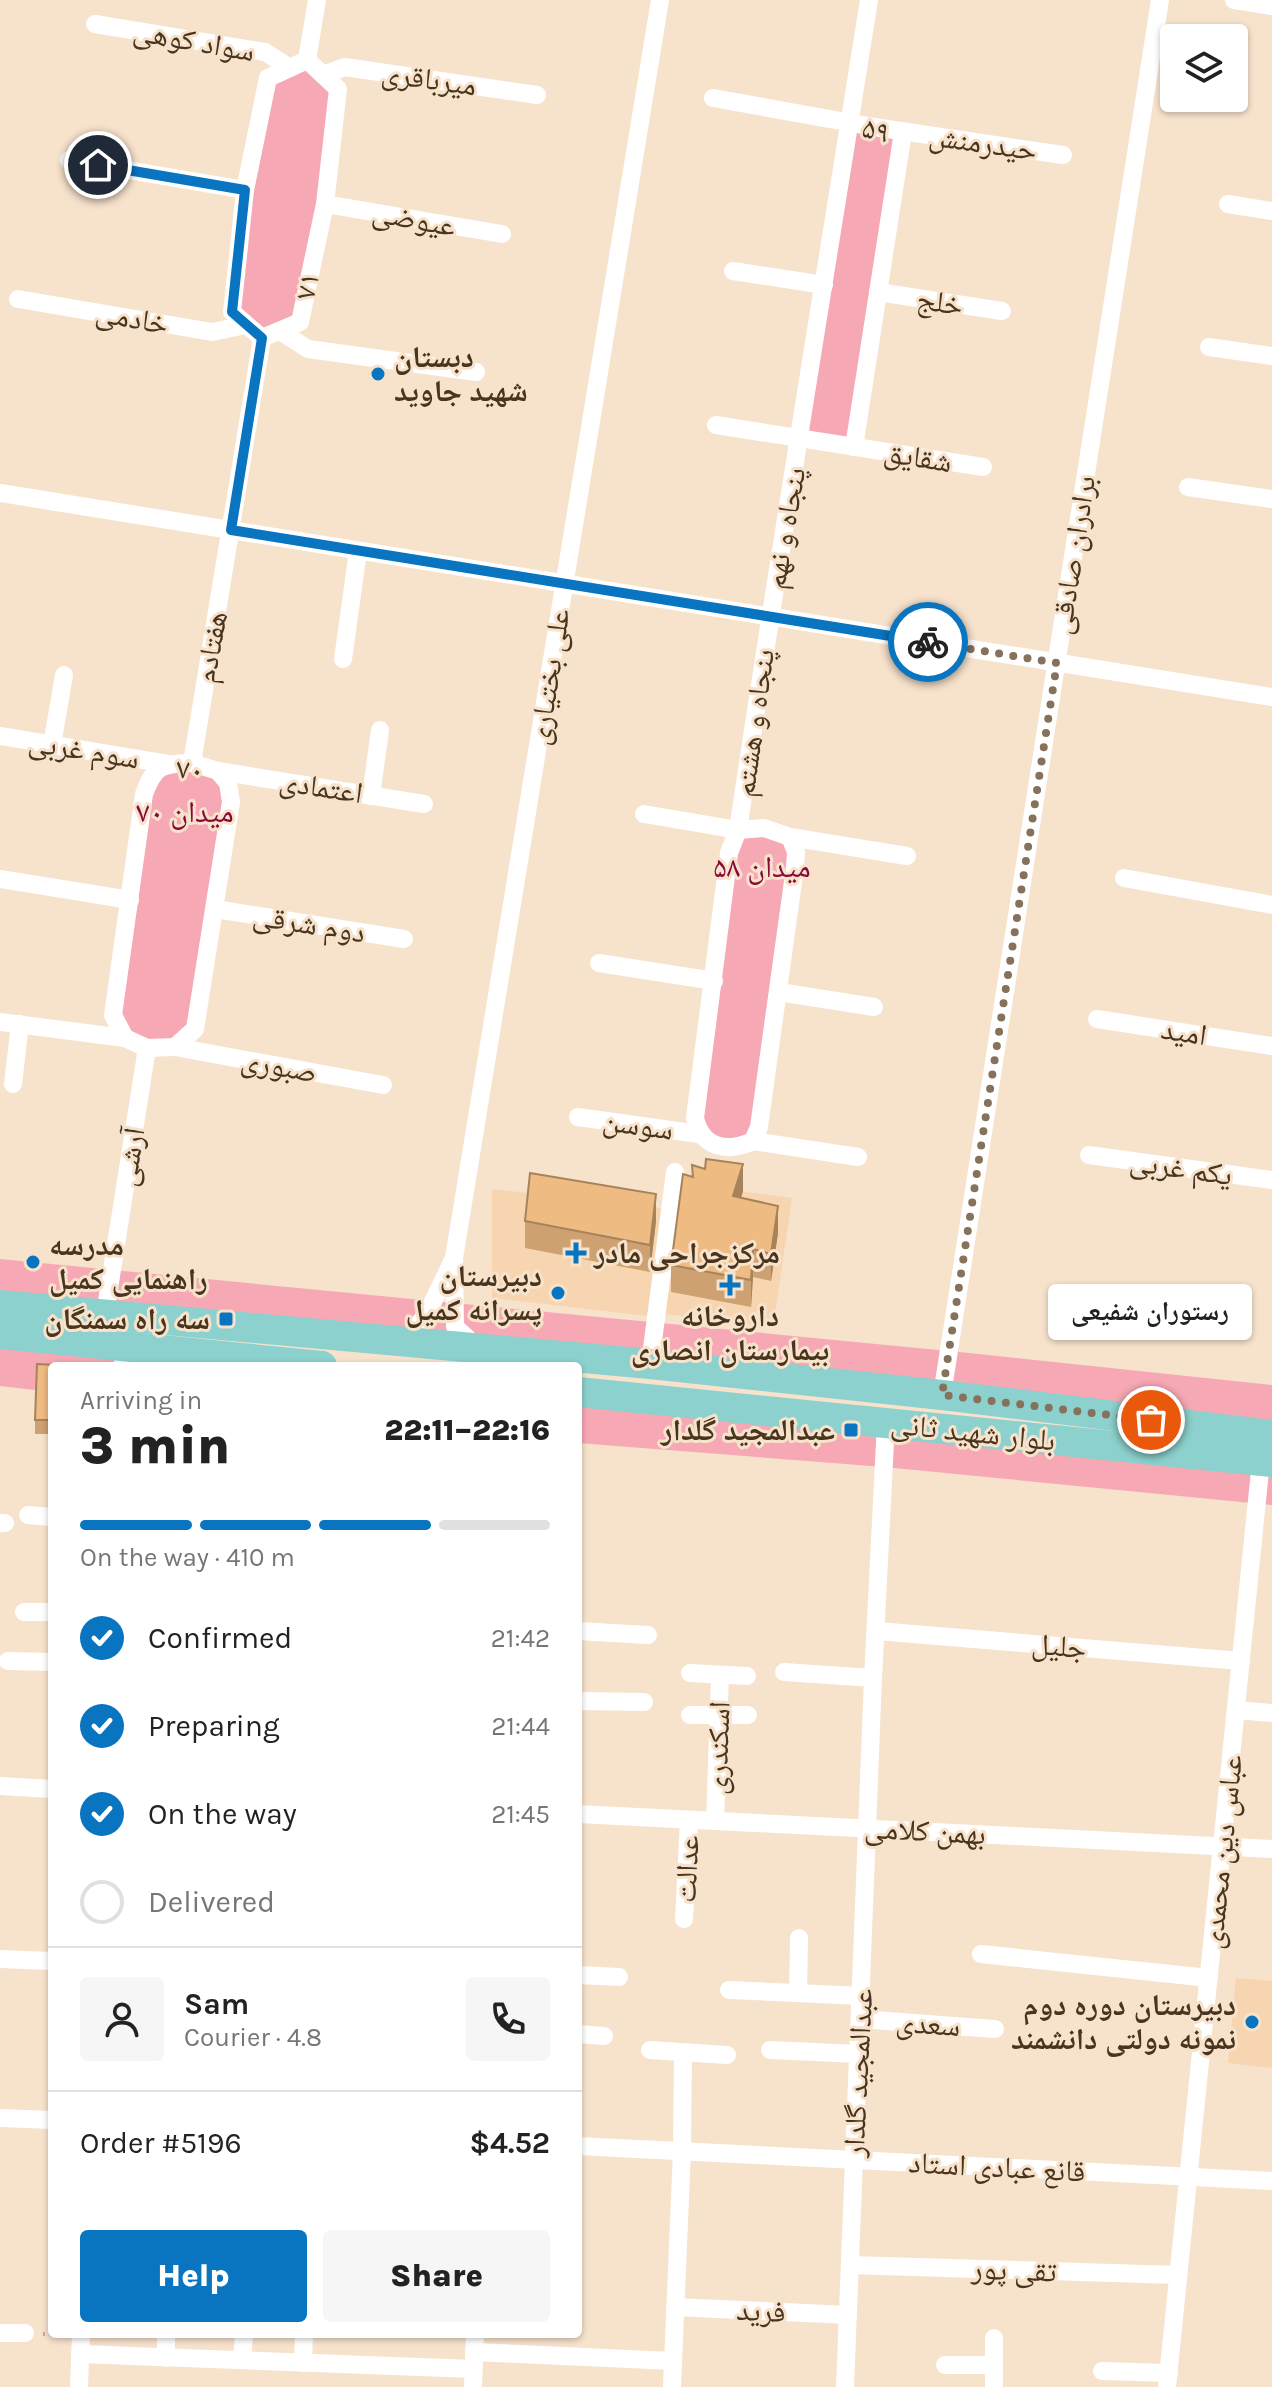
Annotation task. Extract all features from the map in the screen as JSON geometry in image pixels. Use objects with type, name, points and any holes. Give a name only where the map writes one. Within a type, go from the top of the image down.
[{"type":"main road","name":"بلوار شهید ثانی","points":[[0,1305],[479,1349],[521,1359],[650,1364],[942,1395],[1269,1443]]},
{"type":"main road","points":[[0,1334],[124,1356],[243,1362]]},
{"type":"main road","name":"بلوار شهید ثانی","points":[[582,1392],[886,1423],[1269,1443]]},
{"type":"street","points":[[262,338],[232,312],[245,190],[268,78],[299,64],[317,0]]},
{"type":"street","name":"علی بختیاری","points":[[454,1258],[660,0]]},
{"type":"street","points":[[713,98],[850,123],[869,0]]},
{"type":"street","name":"برادران صادقی","points":[[942,1395],[1160,0]]},
{"type":"street","points":[[1234,0],[1272,6]]},
{"type":"street","name":"سواد کوهی","points":[[95,24],[265,52],[299,64]]},
{"type":"street","name":"۷۱","points":[[262,338],[300,322],[325,204],[338,89],[323,75],[299,64]]},
{"type":"street","name":"میرباقری","points":[[323,75],[345,67],[537,95]]},
{"type":"street","name":"۵۹","points":[[800,439],[850,123],[903,132],[854,447]]},
{"type":"street","name":"حیدرمنش","points":[[903,132],[1063,155]]},
{"type":"street","points":[[69,160],[245,190]]},
{"type":"street","name":"عیوضی","points":[[325,204],[502,234]]},
{"type":"street","points":[[1228,204],[1272,211]]},
{"type":"street","points":[[733,271],[824,285]]},
{"type":"street","name":"خلج","points":[[878,292],[1002,311]]},
{"type":"street","name":"خادمی","points":[[18,299],[212,332],[246,325]]},
{"type":"street","points":[[280,331],[308,349],[476,372]]},
{"type":"street","name":"هفتادم","points":[[192,763],[262,338]]},
{"type":"street","points":[[1209,347],[1272,356]]},
{"type":"street","points":[[716,425],[854,447]]},
{"type":"street","name":"پنجاه و نهم","points":[[769,617],[800,439]]},
{"type":"street","name":"شقایق","points":[[854,447],[983,467]]},
{"type":"street","points":[[1188,487],[1272,499]]},
{"type":"street","points":[[0,493],[1272,697]]},
{"type":"street","points":[[343,659],[358,551]]},
{"type":"street","name":"پنجاه و هشتم","points":[[738,830],[769,617]]},
{"type":"street","points":[[52,745],[64,675]]},
{"type":"street","points":[[371,796],[380,730]]},
{"type":"street","name":"سوم غربی","points":[[0,736],[168,764]]},
{"type":"street","name":"۷۰","points":[[125,1038],[113,1015],[144,794],[152,774],[168,764],[192,763],[218,771],[228,783],[231,802],[195,1029],[175,1047]]},
{"type":"street","name":"اعتمادی","points":[[218,771],[424,804]]},
{"type":"street","points":[[644,814],[738,830],[764,828],[790,837],[907,856]]},
{"type":"street","points":[[738,830],[729,853],[695,1118],[699,1134],[709,1142],[724,1147],[740,1147],[753,1141],[858,1157]]},
{"type":"street","points":[[753,1141],[759,1127],[795,867],[796,852],[790,837]]},
{"type":"street","points":[[1124,878],[1272,905]]},
{"type":"street","points":[[0,879],[130,900]]},
{"type":"street","name":"دوم شرقی","points":[[215,909],[404,939]]},
{"type":"street","points":[[599,963],[714,981]]},
{"type":"street","points":[[779,992],[874,1007]]},
{"type":"street","name":"امید","points":[[1097,1019],[1272,1046]]},
{"type":"street","points":[[0,1022],[125,1038],[147,1048],[175,1047]]},
{"type":"street","points":[[13,1084],[20,1024]]},
{"type":"street","name":"صبوری","points":[[175,1047],[383,1085]]},
{"type":"street","name":"آرشی","points":[[105,1314],[147,1048]]},
{"type":"street","name":"سوسن","points":[[578,1117],[699,1134]]},
{"type":"street","name":"یکم غربی","points":[[1089,1155],[1272,1180]]},
{"type":"street","points":[[650,1364],[675,1172]]},
{"type":"street","points":[[404,1342],[428,1312],[454,1258]]},
{"type":"street","points":[[454,1258],[455,1327],[479,1349]]},
{"type":"street","name":"عبدالمجید گلدار","points":[[845,2387],[886,1423]]},
{"type":"street","name":"عباس دین محمدی","points":[[1168,2380],[1241,1661],[1269,1443]]},
{"type":"street","points":[[28,1515],[48,1517]]},
{"type":"street","points":[[24,1612],[48,1612]]},
{"type":"street","points":[[582,1631],[648,1635]]},
{"type":"street","name":"جلیل","points":[[877,1631],[1241,1661]]},
{"type":"street","points":[[8,1661],[48,1662]]},
{"type":"street","points":[[784,1672],[873,1678]]},
{"type":"street","points":[[690,1673],[747,1676]]},
{"type":"street","name":"اسکندری","points":[[715,1821],[720,1675]]},
{"type":"street","points":[[582,1701],[644,1702]]},
{"type":"street","points":[[1236,1710],[1272,1713]]},
{"type":"street","points":[[690,1715],[748,1715]]},
{"type":"street","points":[[0,1786],[48,1789]]},
{"type":"street","name":"بهمن کلامی","points":[[582,1814],[1272,1849]]},
{"type":"street","name":"عدالت","points":[[684,1919],[689,1820]]},
{"type":"street","points":[[798,1993],[799,1938]]},
{"type":"street","points":[[981,1954],[1209,1978]]},
{"type":"street","points":[[0,1959],[48,1961]]},
{"type":"street","points":[[582,1975],[619,1977]]},
{"type":"street","points":[[729,1990],[862,1996]]},
{"type":"street","name":"سعدی","points":[[860,2019],[995,2029]]},
{"type":"street","points":[[582,2034],[604,2036]]},
{"type":"street","points":[[650,2050],[727,2055]]},
{"type":"street","points":[[770,2050],[859,2054]]},
{"type":"street","points":[[672,2387],[683,2052]]},
{"type":"street","points":[[0,2118],[48,2120]]},
{"type":"street","name":"قانع عبادی استاد","points":[[582,2146],[1272,2181]]},
{"type":"street","name":"تقی پور","points":[[850,2265],[1178,2275]]},
{"type":"street","name":"فرید","points":[[675,2307],[848,2315]]},
{"type":"street","points":[[0,2333],[25,2333]]},
{"type":"street","points":[[166,2338],[166,2358]]},
{"type":"street","points":[[242,2360],[244,2338]]},
{"type":"street","points":[[303,2363],[304,2338]]},
{"type":"street","points":[[994,2338],[994,2387]]},
{"type":"street","points":[[79,2387],[81,2342],[166,2358],[303,2363],[673,2361]]},
{"type":"street","points":[[945,2365],[994,2365]]},
{"type":"street","points":[[1102,2371],[1168,2380]]},
{"type":"path","points":[[25,2333],[48,2337]]},
{"type":"path","points":[[56,2338],[81,2342]]},
{"type":"shaded area","points":[[685,1184],[792,1198],[773,1328],[665,1314]]},
{"type":"shaded area","name":"مرکزجراحی مادر","points":[[492,1189],[668,1209],[647,1316],[492,1298]]},
{"type":"shaded area","name":"دبیرستان دوره دوم نمونه دولتی دانشمند","points":[[1236,1978],[1272,1981],[1272,2068],[1228,2063]]},
{"type":"green space","points":[[307,60],[338,89],[300,322],[262,338],[232,312],[268,78]]},
{"type":"green space","points":[[850,123],[903,132],[854,447],[800,439]]},
{"type":"green space","name":"میدان ۷۰","points":[[168,764],[228,783],[195,1029],[147,1048],[113,1015],[144,794]]},
{"type":"green space","name":"میدان ۵۸","points":[[738,830],[790,837],[759,1127],[740,1147],[699,1134]]},
{"type":"green space","points":[[0,1259],[969,1353],[1272,1385],[1272,1435],[582,1364],[582,1362],[0,1305]]},
{"type":"green space","points":[[0,1334],[282,1362],[48,1362],[48,1392],[0,1386]]},
{"type":"green space","points":[[582,1392],[1272,1462],[1272,1505],[884,1467],[582,1443]]},
{"type":"building","points":[[706,1159],[743,1164],[733,1196],[778,1206],[771,1254],[753,1249],[751,1280],[671,1265],[683,1174],[693,1177],[692,1165],[705,1169]]},
{"type":"building","points":[[530,1173],[656,1194],[650,1245],[525,1221]]},
{"type":"building","points":[[37,1364],[48,1365],[48,1420],[35,1420]]},
{"type":"way so far","points":[[928,642],[1057,663],[942,1395],[1151,1420]]},
{"type":"place","name":"دبستان شهید جاوید","points":[[378,374]]},
{"type":"place","name":"مرکزجراحی مادر","points":[[576,1253]]},
{"type":"place","name":"مدرسه راهنمایی کمیل","points":[[33,1262]]},
{"type":"place","name":"داروخانه بیمارستان انصاری","points":[[730,1285]]},
{"type":"place","name":"دبیرستان پسرانه کمیل","points":[[558,1293]]},
{"type":"place","name":"سه راه سمنگان","points":[[226,1319]]},
{"type":"place","name":"رستوران شفیعی","points":[[1151,1420]]},
{"type":"place","name":"عبدالمجید گلدار","points":[[851,1430]]},
{"type":"place","name":"دبیرستان دوره دوم نمونه دولتی دانشمند","points":[[1252,2022]]},
{"type":"route","points":[[98,165],[245,190],[232,312],[262,338],[231,530],[928,642]]}]
